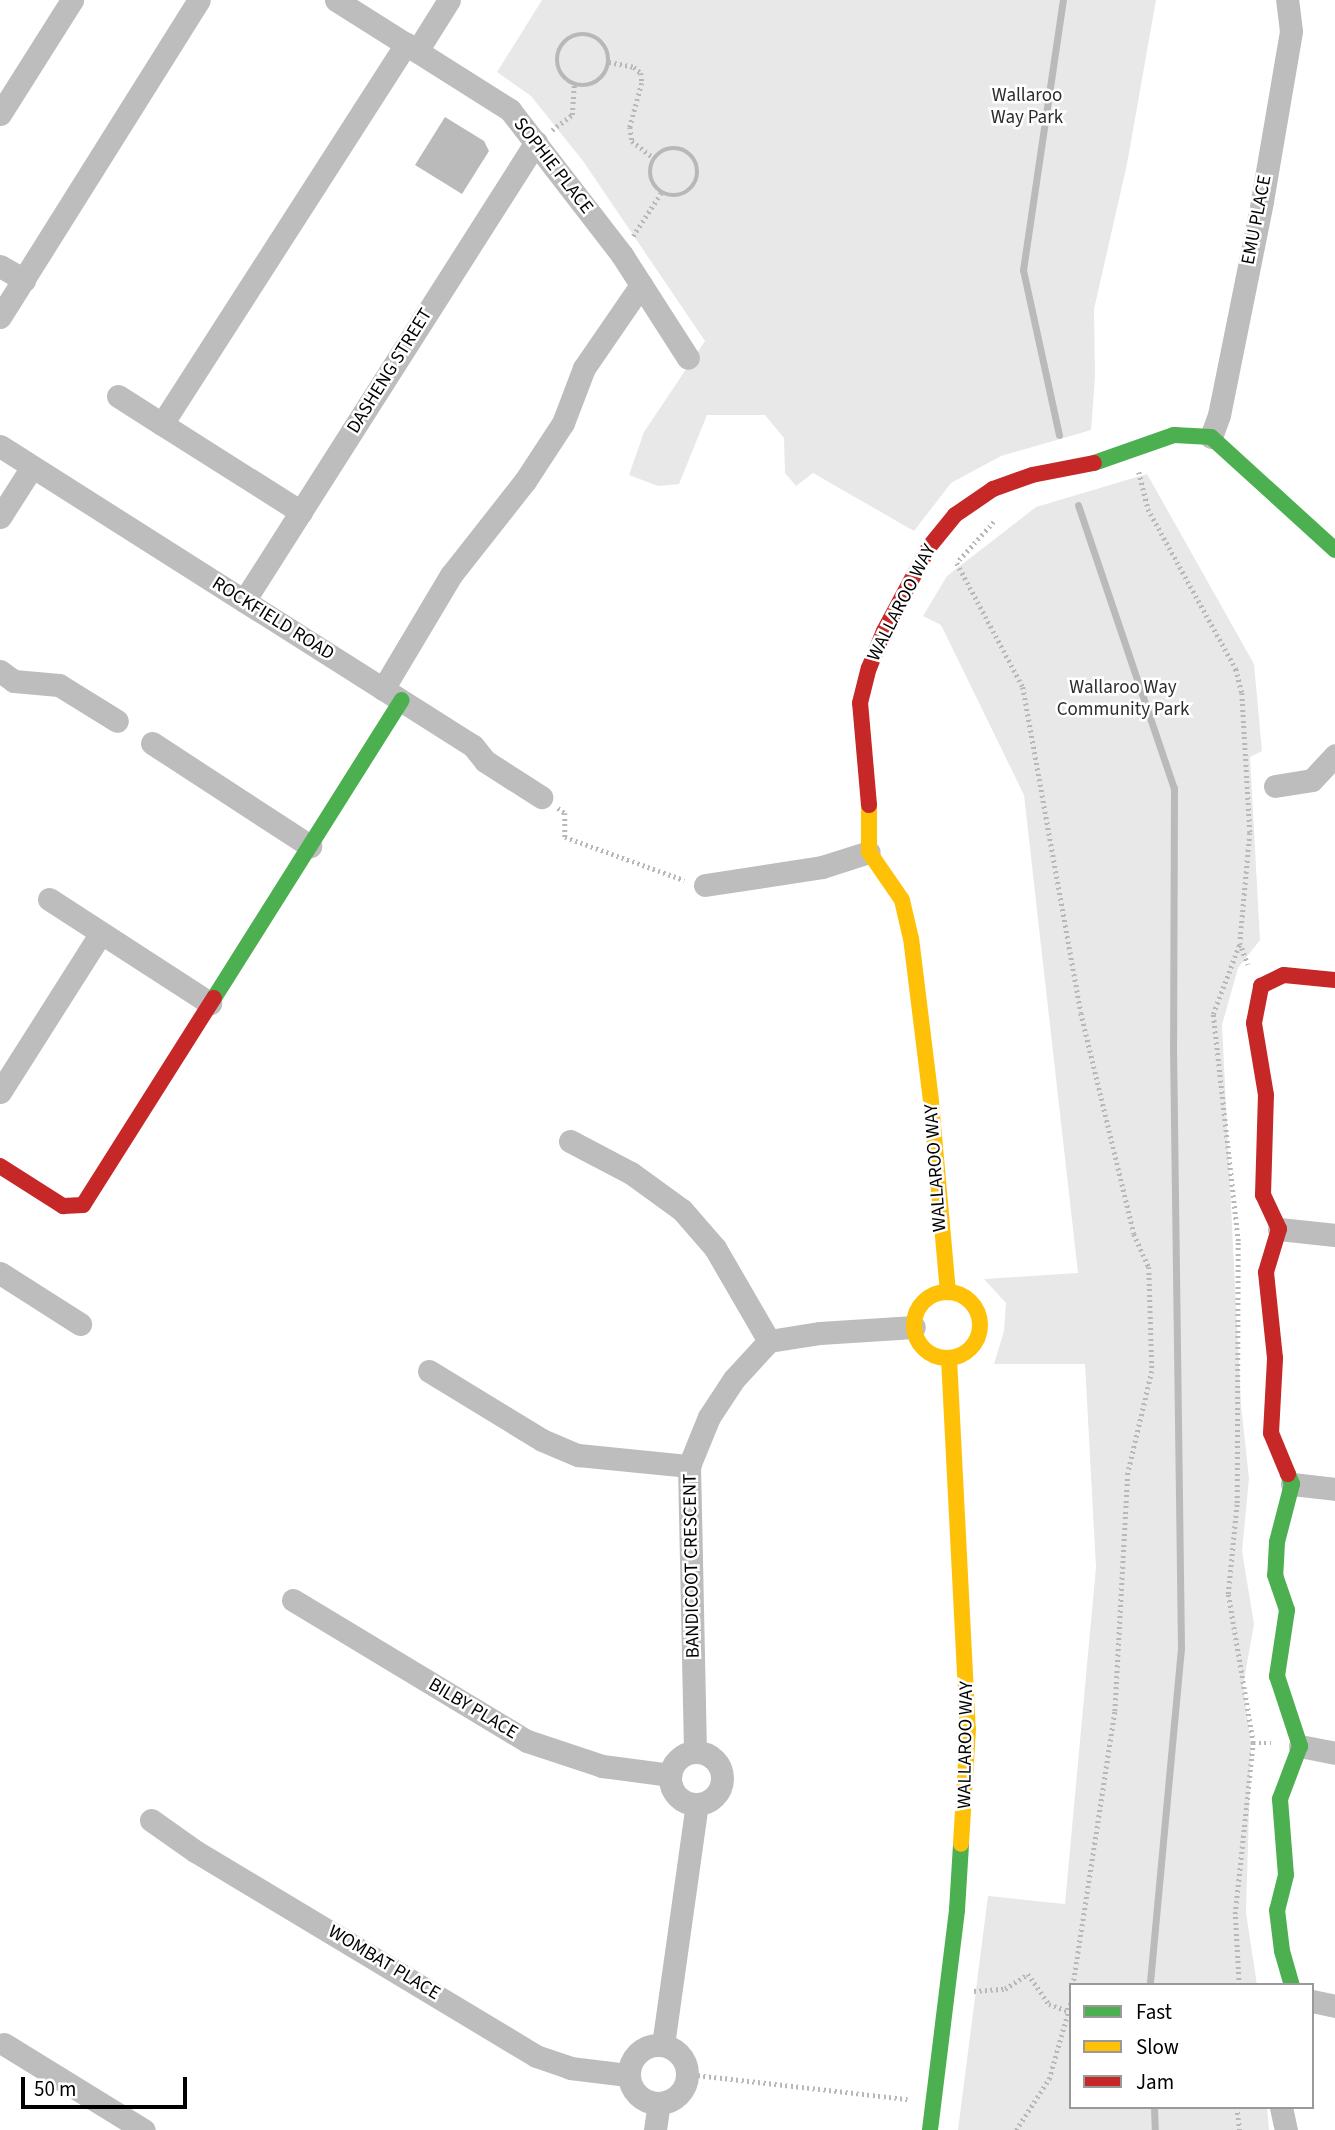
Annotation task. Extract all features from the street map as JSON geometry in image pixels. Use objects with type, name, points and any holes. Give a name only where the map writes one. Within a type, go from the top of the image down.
[{"type":"street","points":[[0,114],[72,0]]},
{"type":"street","points":[[0,317],[199,0]]},
{"type":"street","name":"SOPHIE PLACE","points":[[336,0],[510,110],[622,255],[688,358]]},
{"type":"street","points":[[162,424],[412,48],[449,0]]},
{"type":"street","name":"EMU PLACE","points":[[1211,437],[1219,415],[1262,201],[1291,31],[1287,0]]},
{"type":"street","name":"DASHENG STREET","points":[[244,601],[536,142]]},
{"type":"street","points":[[0,266],[24,280]]},
{"type":"street","points":[[0,1166],[63,1206],[83,1205],[310,846],[392,694],[451,575],[525,481],[563,423],[584,368],[641,285]]},
{"type":"street","points":[[118,396],[300,512]]},
{"type":"street","name":"WALLAROO WAY","points":[[948,1292],[931,1102],[911,938],[902,900],[869,852],[869,796],[860,704],[869,668],[884,631],[929,547],[955,515],[993,489],[1032,475],[1088,465],[1174,435],[1211,437]]},
{"type":"street","points":[[1211,437],[1335,550]]},
{"type":"street","name":"ROCKFIELD ROAD","points":[[0,446],[473,746],[485,761],[541,797]]},
{"type":"street","points":[[0,517],[32,467]]},
{"type":"street","points":[[0,671],[14,681],[60,685],[117,721]]},
{"type":"street","points":[[152,743],[310,846]]},
{"type":"street","points":[[1275,786],[1312,780],[1335,755]]},
{"type":"street","points":[[705,885],[822,867],[869,852]]},
{"type":"street","points":[[49,899],[210,1003]]},
{"type":"street","points":[[0,1091],[101,933]]},
{"type":"street","points":[[1291,1983],[1282,1951],[1277,1910],[1286,1875],[1280,1799],[1300,1746],[1277,1676],[1287,1610],[1275,1575],[1277,1542],[1292,1484],[1271,1433],[1275,1358],[1266,1272],[1279,1229],[1263,1195],[1266,1095],[1254,1023],[1261,986],[1284,975],[1335,980]]},
{"type":"street","points":[[570,1141],[631,1173],[682,1210],[715,1248],[769,1342],[820,1333],[914,1327]]},
{"type":"street","points":[[1279,1229],[1335,1236]]},
{"type":"street","points":[[0,1273],[80,1324]]},
{"type":"street","points":[[948,1292],[969,1300],[976,1308],[980,1331],[969,1350],[949,1358],[929,1353],[916,1337],[914,1327],[920,1306],[937,1294],[948,1292]]},
{"type":"street","name":"BANDICOOT CRESCENT","points":[[695,1751],[689,1466],[715,1407],[734,1378],[769,1342]]},
{"type":"street","name":"WALLAROO WAY","points":[[930,2130],[948,1993],[962,1846],[968,1729],[949,1358]]},
{"type":"street","points":[[429,1371],[542,1440],[578,1455],[689,1466]]},
{"type":"street","points":[[1292,1484],[1335,1489]]},
{"type":"street","name":"BILBY PLACE","points":[[293,1600],[527,1741],[601,1766],[670,1775]]},
{"type":"street","points":[[1300,1746],[1335,1753]]},
{"type":"street","points":[[695,1751],[712,1757],[718,1764],[722,1782],[713,1798],[697,1804],[680,1799],[670,1784],[670,1775],[675,1761],[695,1751]]},
{"type":"street","points":[[663,2045],[697,1804]]},
{"type":"street","name":"WOMBAT PLACE","points":[[151,1820],[195,1851],[536,2056],[570,2068],[628,2075]]},
{"type":"street","points":[[1314,2001],[1335,2006]]},
{"type":"street","points":[[4,2044],[144,2130]]},
{"type":"street","points":[[663,2045],[681,2056],[687,2074],[681,2093],[659,2103],[643,2100],[636,2094],[628,2075],[629,2066],[646,2047],[663,2045]]},
{"type":"street","points":[[655,2130],[659,2103]]},
{"type":"street","points":[[1281,2109],[1286,2130]]},
{"type":"path","points":[[574,36],[591,36],[601,42],[609,62],[607,71],[594,83],[574,85],[561,73],[557,58],[563,43],[574,36]]},
{"type":"path","points":[[609,62],[634,67],[641,73],[642,83],[630,127],[632,141],[654,158]]},
{"type":"path","points":[[536,142],[572,115],[574,85]]},
{"type":"path","points":[[674,147],[682,149],[696,161],[698,173],[693,188],[675,196],[661,193],[649,172],[654,158],[659,152],[674,147]]},
{"type":"path","points":[[622,255],[661,193]]},
{"type":"path","points":[[1129,452],[1139,470],[1148,509],[1236,668],[1242,692],[1250,833],[1240,943],[1213,1014],[1238,1241],[1237,1503],[1228,1594],[1253,1743],[1236,1914],[1239,1983]]},
{"type":"path","points":[[1126,473],[1151,467]]},
{"type":"path","points":[[998,518],[957,563],[1024,687],[1081,1013],[1135,1234],[1149,1267],[1152,1371],[1128,1473],[1115,1712],[1073,1983]]},
{"type":"path","points":[[541,797],[565,813],[565,836],[673,877],[705,885]]},
{"type":"path","points":[[1240,943],[1261,986]]},
{"type":"path","points":[[948,1993],[1005,1989],[1028,1974],[1049,2004],[1069,2012]]},
{"type":"path","points":[[1016,2130],[1049,2079],[1069,2015]]},
{"type":"path","points":[[687,2074],[933,2103]]},
{"type":"path","points":[[1237,2109],[1240,2130]]},
{"type":"green space","name":"Wallaroo Way Park","points":[[542,0],[1156,0],[1127,164],[1094,309],[1095,377],[1091,430],[1001,456],[951,483],[914,531],[813,473],[796,486],[785,473],[784,438],[765,415],[707,415],[679,484],[658,486],[629,475],[644,432],[705,341],[583,161],[531,96],[497,72]]},
{"type":"green space","name":"Wallaroo Way Community Park","points":[[1147,474],[1254,664],[1262,751],[1250,757],[1260,940],[1238,968],[1222,1025],[1241,1405],[1249,1478],[1242,1551],[1254,1624],[1243,1686],[1251,1744],[1246,1913],[1257,1983],[1069,1983],[1069,2109],[1267,2109],[1269,2130],[958,2130],[988,1896],[1065,1904],[1096,1567],[1085,1364],[994,1364],[1004,1331],[1006,1303],[984,1279],[1078,1273],[1024,795],[941,625],[923,616],[947,576],[1036,507]]},
{"type":"shaded area","points":[[445,117],[484,141],[489,151],[462,194],[415,165]]},
{"type":"waterway","points":[[1059,435],[1023,270],[1063,0]]},
{"type":"waterway","points":[[1078,505],[1174,788],[1173,1045],[1181,1648],[1150,1983]]},
{"type":"waterway","points":[[1154,2109],[1155,2130]]},
{"type":"traffic: fast","points":[[1094,463],[1174,435],[1211,437],[1335,550]]},
{"type":"traffic: fast","points":[[214,998],[402,700]]},
{"type":"traffic: fast","points":[[1288,1474],[1292,1484],[1277,1542],[1275,1575],[1287,1610],[1277,1676],[1300,1746],[1280,1799],[1286,1875],[1277,1910],[1282,1951],[1291,1983]]},
{"type":"traffic: fast","points":[[930,2130],[957,1910],[961,1844]]},
{"type":"traffic: slow","points":[[869,805],[869,852],[902,900],[911,938],[931,1102],[948,1292]]},
{"type":"traffic: slow","points":[[947,1292],[960,1295],[970,1302],[977,1312],[980,1325],[977,1338],[970,1348],[960,1355],[947,1358],[934,1355],[924,1348],[917,1338],[914,1325],[917,1312],[924,1302],[934,1295],[947,1292]]},
{"type":"traffic: slow","points":[[949,1358],[968,1729],[961,1844]]},
{"type":"traffic: jam","points":[[869,805],[860,703],[869,668],[884,631],[929,547],[955,515],[993,489],[1032,475],[1094,463]]},
{"type":"traffic: jam","points":[[1288,1474],[1271,1433],[1275,1358],[1266,1272],[1279,1229],[1263,1195],[1266,1095],[1254,1023],[1261,986],[1284,975],[1335,980]]},
{"type":"traffic: jam","points":[[0,1166],[63,1206],[83,1205],[214,998]]}]
